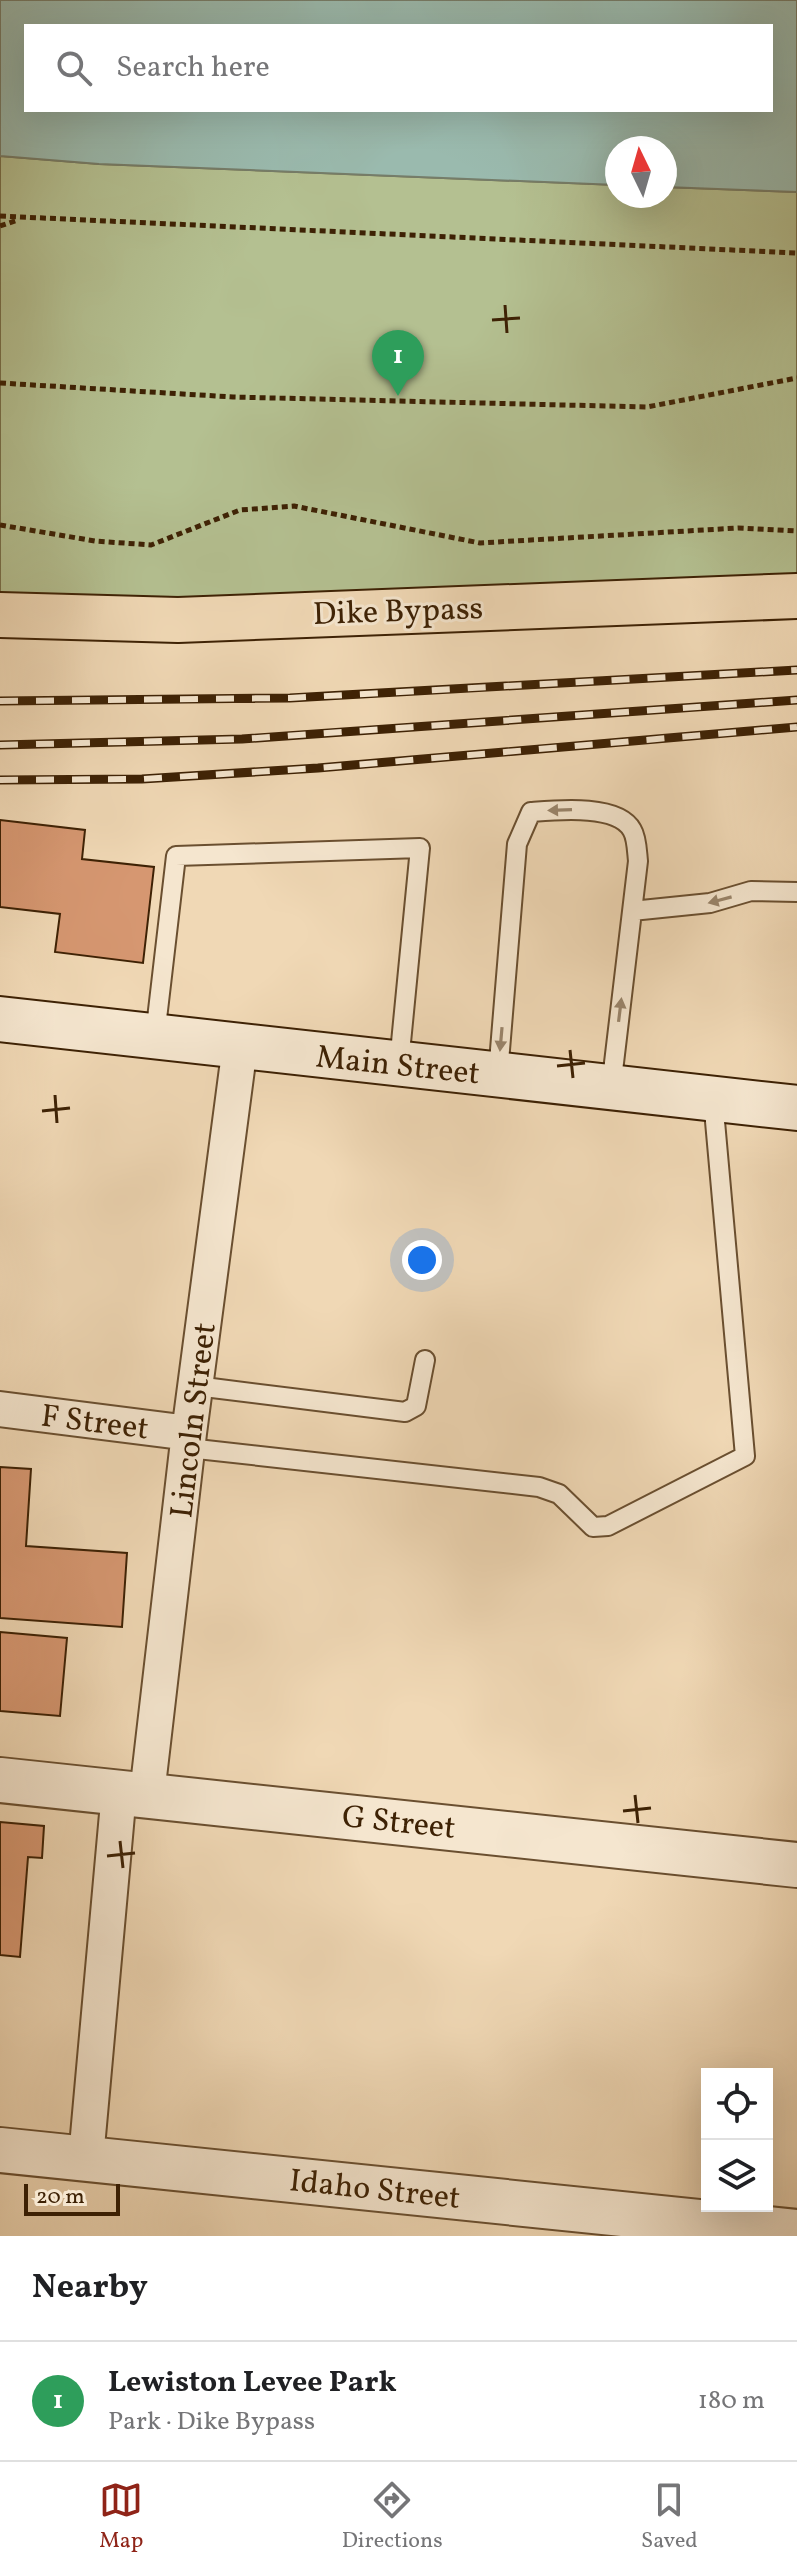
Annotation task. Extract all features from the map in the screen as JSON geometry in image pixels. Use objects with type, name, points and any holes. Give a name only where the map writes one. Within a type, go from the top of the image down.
[{"type":"highway","name":"Dike Bypass","points":[[0,615],[178,620],[797,596]]},
{"type":"street","name":"Main Street","points":[[0,1019],[797,1108]]},
{"type":"street","name":"Lincoln Street","points":[[86,2158],[133,1793],[189,1441],[240,1046]]},
{"type":"street","name":"F Street","points":[[0,1409],[189,1441]]},
{"type":"street","name":"G Street","points":[[0,1780],[797,1865]]},
{"type":"street","name":"Idaho Street","points":[[0,2150],[797,2232]]},
{"type":"lane","points":[[498,1075],[517,844],[531,812],[569,809],[617,816],[632,831],[638,861],[611,1088]]},
{"type":"lane","points":[[155,1036],[176,856],[420,848],[399,1063]]},
{"type":"lane","points":[[632,911],[710,903],[751,891],[797,892]]},
{"type":"lane","points":[[189,1441],[539,1487],[559,1494],[593,1527],[608,1526],[745,1456],[713,1099]]},
{"type":"lane","points":[[196,1386],[405,1412],[416,1406],[425,1360]]},
{"type":"path","points":[[0,216],[797,253]]},
{"type":"path","points":[[0,226],[23,218]]},
{"type":"path","points":[[0,383],[233,397],[647,407],[797,378]]},
{"type":"path","points":[[0,525],[95,541],[151,545],[240,510],[294,506],[480,543],[738,528],[797,531]]},
{"type":"green space","points":[[0,156],[99,164],[605,185],[605,208],[677,208],[677,187],[797,192],[797,596],[0,615]]},
{"type":"shaded area","points":[[0,0],[797,0],[797,192],[677,187],[677,136],[605,136],[605,185],[99,164],[0,156]]},
{"type":"building","points":[[0,820],[85,830],[82,859],[154,867],[143,963],[55,952],[60,914],[0,907]]},
{"type":"building","points":[[0,1467],[31,1469],[26,1546],[127,1553],[122,1627],[0,1618]]},
{"type":"building","points":[[0,1632],[67,1638],[60,1716],[0,1711]]},
{"type":"building","points":[[0,1822],[44,1826],[42,1858],[28,1857],[20,1957],[0,1955]]},
{"type":"railway","points":[[0,701],[290,698],[797,670]]},
{"type":"railway","points":[[0,745],[242,739],[797,700]]},
{"type":"railway","points":[[0,780],[142,779],[318,768],[797,727]]},
{"type":"place","name":"Lewiston Levee Park","points":[[398,396]]}]
